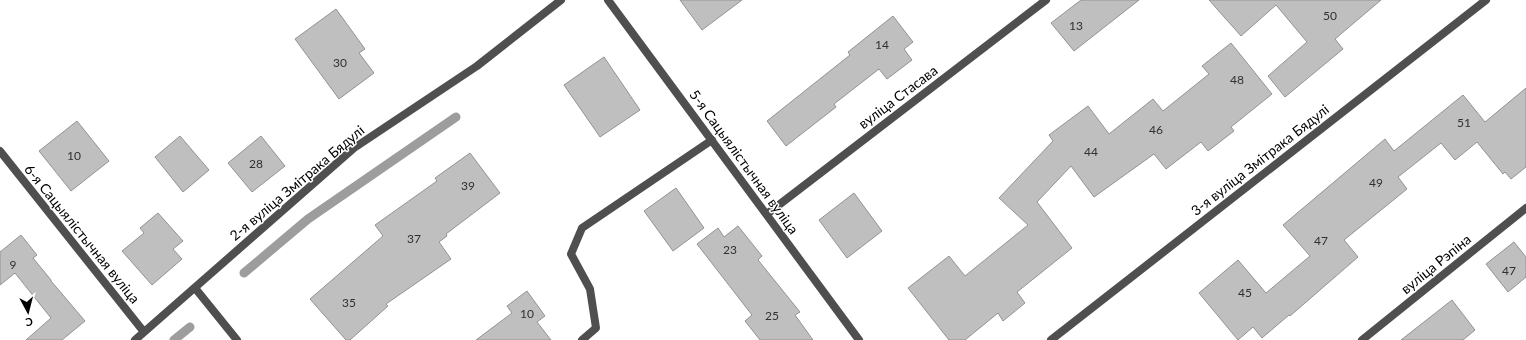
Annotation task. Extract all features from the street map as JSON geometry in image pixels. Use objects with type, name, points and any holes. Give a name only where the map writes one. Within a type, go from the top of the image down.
[{"type":"street","name":"2-я вуліца Змітрака Бядулі","points":[[135,340],[354,148],[477,66],[561,0]]},
{"type":"street","name":"5-я Сацыялістычная вуліца","points":[[608,0],[859,340]]},
{"type":"street","name":"вуліца Стасава","points":[[767,214],[1046,0]]},
{"type":"street","name":"3-я вуліца Змітрака Бядулі","points":[[1051,340],[1486,0]]},
{"type":"street","points":[[582,340],[596,328],[590,289],[571,254],[582,228],[712,140]]},
{"type":"street","name":"6-я Сацыялістычная вуліца","points":[[0,152],[144,332]]},
{"type":"street","name":"вуліца Рэпіна","points":[[1362,340],[1526,208]]},
{"type":"street","points":[[195,288],[237,340]]},
{"type":"building","points":[[680,0],[742,0],[702,30]]},
{"type":"building","points":[[1081,0],[1139,0],[1074,51],[1051,23]]},
{"type":"building","points":[[1209,0],[1381,0],[1335,39],[1343,49],[1285,97],[1268,76],[1307,42],[1276,5],[1241,36]]},
{"type":"building","points":[[336,9],[365,49],[359,53],[374,73],[339,99],[295,39]]},
{"type":"building","points":[[893,16],[913,42],[904,49],[912,60],[887,79],[879,69],[834,104],[836,107],[786,146],[767,121],[850,55],[848,52]]},
{"type":"building","points":[[1231,43],[1272,94],[1231,127],[1234,131],[1208,151],[1201,142],[1166,169],[1154,154],[1094,197],[1071,166],[1037,202],[1072,248],[1017,292],[1025,303],[1003,321],[998,313],[965,340],[949,340],[908,288],[949,256],[965,276],[1028,225],[999,198],[1053,141],[1049,135],[1088,106],[1109,134],[1153,99],[1163,111],[1209,74],[1202,66]]},
{"type":"building","points":[[604,57],[640,110],[600,137],[564,85]]},
{"type":"building","points":[[1526,88],[1526,167],[1511,179],[1505,172],[1503,174],[1477,142],[1455,160],[1441,143],[1398,177],[1407,189],[1344,240],[1358,257],[1290,316],[1289,315],[1262,338],[1253,327],[1238,340],[1199,293],[1238,260],[1266,293],[1310,256],[1283,225],[1385,139],[1394,151],[1463,95],[1485,122]]},
{"type":"building","points":[[77,121],[109,161],[71,191],[39,151]]},
{"type":"building","points":[[180,136],[209,170],[183,192],[155,157]]},
{"type":"building","points":[[261,136],[285,166],[252,192],[228,163]]},
{"type":"building","points":[[470,153],[500,193],[446,234],[447,236],[439,242],[451,259],[386,304],[388,306],[350,340],[346,340],[310,299],[383,236],[375,225],[437,181],[435,178]]},
{"type":"building","points":[[676,188],[704,228],[673,251],[644,211]]},
{"type":"building","points":[[854,193],[882,231],[847,258],[819,220]]},
{"type":"building","points":[[158,213],[183,241],[173,249],[182,259],[152,285],[122,251],[144,233],[140,228]]},
{"type":"building","points":[[738,226],[762,256],[758,260],[800,312],[795,315],[813,340],[760,340],[745,321],[752,315],[697,244],[718,228],[724,237]]},
{"type":"building","points":[[21,235],[37,255],[33,258],[85,321],[62,340],[26,340],[51,318],[15,273],[0,285],[0,252]]},
{"type":"building","points":[[1514,242],[1526,257],[1526,277],[1508,292],[1486,264]]},
{"type":"building","points":[[527,291],[545,316],[537,322],[551,340],[476,340],[512,313],[507,306]]},
{"type":"building","points":[[1452,300],[1475,330],[1463,340],[1401,340]]},
{"type":"waterway","points":[[244,273],[308,219],[456,117]]},
{"type":"waterway","points":[[174,340],[190,327]]}]
